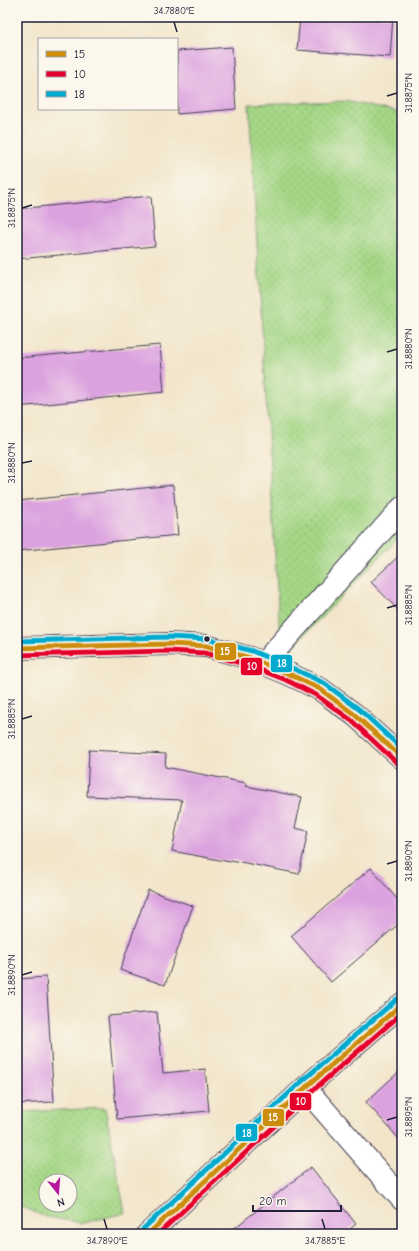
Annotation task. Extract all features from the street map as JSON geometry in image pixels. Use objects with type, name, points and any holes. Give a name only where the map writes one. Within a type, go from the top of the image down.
[{"type":"street","points":[[264,663],[402,508]]},
{"type":"street","points":[[17,648],[169,644],[206,646],[250,658],[320,689],[355,715],[402,758]]},
{"type":"street","points":[[136,1234],[152,1230],[305,1088],[402,1004]]},
{"type":"street","points":[[305,1088],[402,1199]]},
{"type":"green space","points":[[345,101],[402,113],[402,534],[281,659],[249,104]]},
{"type":"green space","points":[[105,1108],[125,1213],[83,1223],[46,1217],[17,1205],[17,1112]]},
{"type":"building","points":[[300,17],[393,17],[390,57],[297,50]]},
{"type":"building","points":[[232,47],[236,109],[177,114],[178,51]]},
{"type":"building","points":[[151,196],[155,246],[17,259],[17,209]]},
{"type":"building","points":[[160,345],[164,392],[17,407],[17,358]]},
{"type":"building","points":[[173,485],[178,535],[17,551],[17,501]]},
{"type":"building","points":[[402,553],[402,614],[371,582]]},
{"type":"building","points":[[89,750],[166,754],[165,767],[246,783],[246,786],[302,797],[295,828],[308,831],[299,874],[231,860],[230,862],[172,851],[182,800],[87,796]]},
{"type":"building","points":[[371,868],[402,905],[402,921],[331,982],[291,936]]},
{"type":"building","points":[[148,890],[193,906],[165,985],[120,970]]},
{"type":"building","points":[[46,977],[54,1102],[17,1104],[17,979]]},
{"type":"building","points":[[157,1012],[163,1073],[205,1069],[209,1111],[117,1119],[108,1016]]},
{"type":"building","points":[[402,1069],[402,1142],[366,1102]]},
{"type":"building","points":[[311,1167],[356,1224],[344,1234],[227,1234]]},
{"type":"transit line","name":"18","points":[[17,641],[169,637],[207,639],[252,651],[324,683],[360,710],[402,749]]},
{"type":"transit line","name":"15","points":[[17,648],[169,644],[206,646],[250,658],[320,689],[355,715],[402,758]]},
{"type":"transit line","name":"10","points":[[17,655],[169,651],[205,653],[248,665],[286,680],[316,695],[351,720],[397,763]]},
{"type":"transit line","name":"18","points":[[143,1229],[300,1083],[397,999]]},
{"type":"transit line","name":"15","points":[[148,1234],[305,1088],[402,1004]]},
{"type":"transit line","name":"10","points":[[158,1234],[310,1093],[402,1013]]}]
